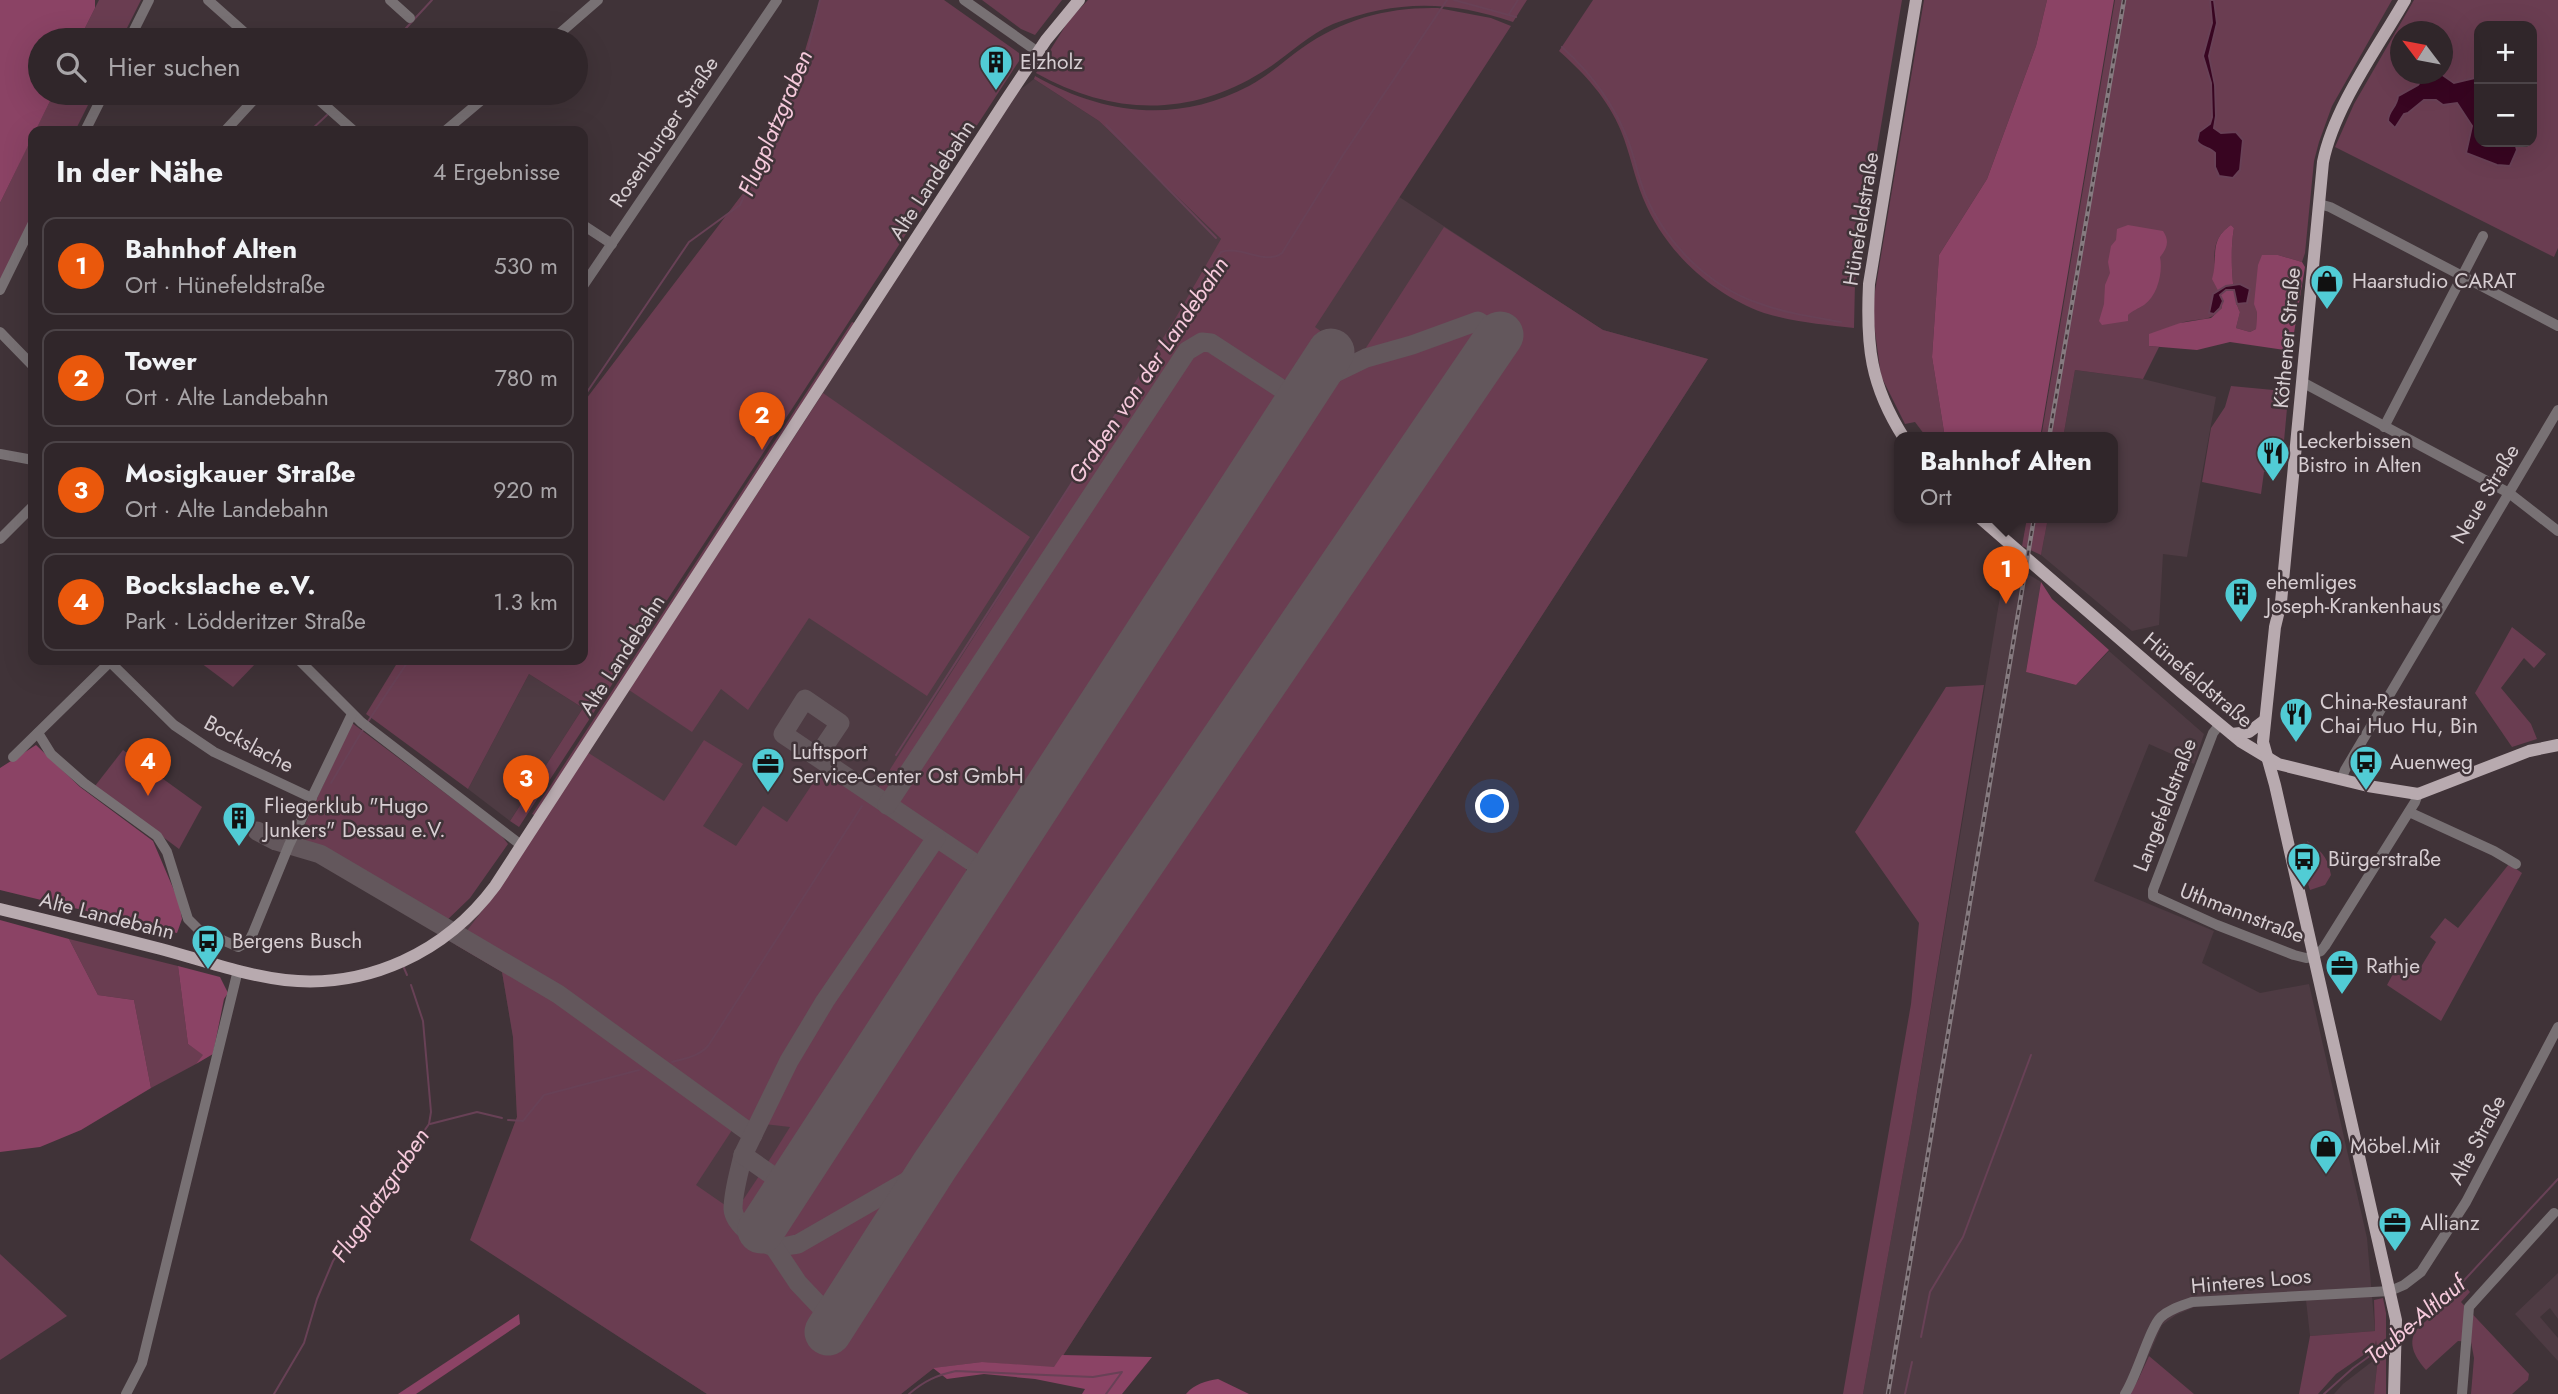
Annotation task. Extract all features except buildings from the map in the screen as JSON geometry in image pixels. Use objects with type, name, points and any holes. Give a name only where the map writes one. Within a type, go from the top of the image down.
[{"type":"main road","name":"Alte Landebahn","points":[[0,909],[238,970],[286,980],[324,981],[369,974],[405,961],[438,943],[468,918],[487,897],[522,845],[1038,52],[1079,0]]},
{"type":"main road","name":"Hünefeldstraße","points":[[1900,432],[1885,406],[1873,373],[1868,347],[1867,318],[1869,284],[1916,0]]},
{"type":"main road","name":"Köthener Straße","points":[[2394,1394],[2397,1337],[2389,1291],[2263,742],[2281,602],[2325,151],[2343,108],[2405,0]]},
{"type":"main road","name":"Hünefeldstraße","points":[[1986,523],[2220,724],[2266,758]]},
{"type":"main road","points":[[2232,734],[2249,732],[2265,720]]},
{"type":"main road","points":[[2266,758],[2289,767],[2342,780],[2418,794],[2529,751],[2558,744]]},
{"type":"street","points":[[136,28],[149,0]]},
{"type":"street","points":[[208,0],[240,28]]},
{"type":"street","points":[[390,0],[410,18]]},
{"type":"street","points":[[565,28],[598,0]]},
{"type":"street","name":"Rosenburger Straße","points":[[588,278],[777,0]]},
{"type":"street","points":[[964,0],[1038,52]]},
{"type":"street","points":[[88,126],[98,105]]},
{"type":"street","points":[[230,126],[249,105]]},
{"type":"street","points":[[325,105],[348,126]]},
{"type":"street","points":[[453,126],[476,105]]},
{"type":"street","points":[[2319,204],[2330,207],[2558,326]]},
{"type":"street","points":[[588,228],[611,244]]},
{"type":"street","points":[[0,290],[28,233]]},
{"type":"street","points":[[2384,427],[2483,236]]},
{"type":"street","points":[[0,332],[28,361]]},
{"type":"street","points":[[2302,382],[2509,493],[2558,531]]},
{"type":"street","name":"Neue Straße","points":[[2342,780],[2343,772],[2558,410]]},
{"type":"street","points":[[0,454],[28,459]]},
{"type":"street","points":[[0,539],[28,511]]},
{"type":"street","points":[[12,757],[107,665]]},
{"type":"street","name":"Bockslache","points":[[115,665],[174,725],[214,752],[312,798]]},
{"type":"street","points":[[304,665],[356,718],[522,845]]},
{"type":"street","points":[[38,733],[51,754],[75,776],[157,836],[167,852],[188,919],[198,929],[232,946],[244,946],[253,933],[289,845],[312,798],[356,718]]},
{"type":"street","name":"Langefeldstraße","points":[[2157,900],[2153,896],[2153,890],[2213,733],[2220,724]]},
{"type":"street","points":[[2313,955],[2325,946],[2418,794]]},
{"type":"street","points":[[2409,812],[2516,864]]},
{"type":"street","name":"Uthmannstraße","points":[[2157,900],[2301,958],[2313,955]]},
{"type":"street","points":[[126,1394],[142,1363],[238,970]]},
{"type":"street","name":"Alte Straße","points":[[2389,1291],[2404,1285],[2421,1272],[2458,1214],[2558,1027]]},
{"type":"street","points":[[2462,1394],[2469,1307],[2554,1213]]},
{"type":"street","name":"Hinteres Loos","points":[[2125,1394],[2157,1321],[2172,1310],[2192,1303],[2389,1291]]},
{"type":"shaded area","points":[[0,0],[95,0],[95,8],[85,28],[28,28],[28,105],[48,105],[38,126],[28,126],[28,146],[0,203]]},
{"type":"shaded area","points":[[99,0],[141,0],[127,28],[85,28]]},
{"type":"shaded area","points":[[820,0],[944,0],[1019,53],[1021,58],[519,827],[510,821],[583,708],[529,674],[468,789],[366,714],[396,665],[588,665],[588,396],[754,179],[793,91]]},
{"type":"shaded area","points":[[982,0],[1062,0],[1035,35],[1021,29]]},
{"type":"shaded area","points":[[1088,0],[1527,0],[1513,22],[1467,10],[1422,6],[1378,10],[1356,16],[1323,29],[1262,72],[1234,87],[1178,104],[1149,106],[1092,97],[1036,73],[1069,20]]},
{"type":"shaded area","points":[[1593,0],[1902,0],[1855,282],[1854,328],[1786,319],[1744,305],[1708,282],[1663,235],[1643,198],[1616,119],[1587,78],[1559,51]]},
{"type":"shaded area","points":[[1924,0],[2047,0],[2036,46],[1987,179],[1939,255],[1932,357],[1944,432],[1922,432],[1915,422],[1905,424],[1881,376],[1872,309]]},
{"type":"shaded area","points":[[2047,0],[2114,0],[2041,432],[1944,432],[1932,357],[1939,255],[1987,179],[2036,46]]},
{"type":"shaded area","points":[[2115,0],[2392,0],[2332,106],[2319,142],[2314,161],[2302,262],[2278,255],[2257,312],[2256,329],[2250,332],[2236,328],[2240,312],[2233,283],[2234,228],[2231,225],[2222,233],[2215,253],[2222,308],[2208,318],[2177,325],[2149,346],[2159,347],[2143,379],[2075,370],[2064,432],[2042,432]]},
{"type":"shaded area","points":[[2210,0],[2214,0],[2217,23],[2209,56],[2215,85],[2214,128],[2221,133],[2236,132],[2243,140],[2240,170],[2233,178],[2219,176],[2215,167],[2215,153],[2197,141],[2199,132],[2210,124],[2212,117],[2211,83],[2203,56],[2212,23]]},
{"type":"shaded area","points":[[2414,0],[2558,0],[2558,248],[2554,257],[2335,147],[2354,104],[2390,42],[2390,84],[2453,84],[2453,21],[2402,21]]},
{"type":"shaded area","points":[[1438,8],[1491,18],[1511,26],[1315,327],[1326,335],[1300,377],[1281,380],[1274,392],[1277,412],[991,852],[972,854],[877,790],[1175,319],[1221,239],[1099,121],[1034,79],[1035,76],[1087,99],[1114,106],[1168,110],[1195,106],[1249,86],[1302,48],[1350,22],[1401,10]]},
{"type":"shaded area","points":[[2474,78],[2474,147],[2516,147],[2510,166],[2497,165],[2466,153],[2472,126],[2457,103],[2443,105],[2436,100],[2424,100],[2404,114],[2395,128],[2388,121],[2398,96],[2418,85],[2453,84]]},
{"type":"shaded area","points":[[1034,79],[1099,121],[1221,239],[1273,248],[1335,155],[1603,330],[1708,359],[1055,1368],[934,1368],[901,1394],[707,1394],[568,1304],[475,1238],[517,1117],[513,1037],[502,972],[449,941],[479,915],[498,890],[1016,93]]},
{"type":"shaded area","points":[[48,105],[88,105],[78,126],[38,126]]},
{"type":"shaded area","points":[[28,145],[28,225],[0,284],[0,203]]},
{"type":"shaded area","points":[[2128,225],[2163,231],[2167,245],[2160,257],[2158,283],[2149,301],[2128,315],[2128,321],[2102,325],[2099,321],[2104,304],[2105,285],[2110,273],[2108,262],[2111,246],[2116,240],[2117,229]]},
{"type":"shaded area","points":[[2231,225],[2234,228],[2233,283],[2240,312],[2236,328],[2250,332],[2256,329],[2257,312],[2254,304],[2258,265],[2262,255],[2278,255],[2302,262],[2305,267],[2291,351],[2230,342],[2197,350],[2149,346],[2149,334],[2180,323],[2211,318],[2222,308],[2222,298],[2212,279],[2219,237]]},
{"type":"shaded area","points":[[1444,227],[1603,330],[1708,359],[1055,1368],[982,1362],[934,1368],[901,1394],[707,1394],[470,1240],[517,1117],[513,1037],[502,972],[456,945],[498,890],[587,752],[664,801],[704,740],[743,764],[703,826],[736,846],[763,806],[787,822],[823,768],[965,864],[969,885],[782,1172],[776,1173],[765,1167],[790,1127],[738,1121],[696,1185],[735,1212],[761,1173],[771,1179],[774,1186],[749,1224],[771,1238],[1333,374],[1349,350],[1360,357]]},
{"type":"shaded area","points":[[2240,284],[2250,289],[2247,303],[2237,304],[2234,290],[2226,290],[2220,295],[2223,301],[2220,308],[2214,314],[2209,313],[2213,294],[2226,286]]},
{"type":"shaded area","points":[[852,322],[855,323],[536,816],[532,814]]},
{"type":"shaded area","points":[[2075,370],[2143,379],[2216,397],[2187,557],[2163,554],[2159,625],[2132,631],[2041,555],[2047,523],[2118,523],[2118,432],[2064,432]]},
{"type":"shaded area","points":[[2231,386],[2284,391],[2288,398],[2281,473],[2264,472],[2261,494],[2202,482],[2211,428],[2225,407]]},
{"type":"shaded area","points":[[823,393],[1030,537],[927,696],[809,618],[748,710],[721,689],[692,732],[629,690]]},
{"type":"shaded area","points":[[2026,523],[2047,523],[2041,555],[2022,546]]},
{"type":"shaded area","points":[[2006,561],[2041,582],[2026,672],[2076,685],[2109,651],[2204,734],[2194,764],[2149,744],[2094,881],[2214,931],[2202,963],[2260,993],[2309,984],[2367,1238],[2375,1331],[2310,1336],[2306,1300],[2197,1306],[2176,1315],[2162,1325],[2129,1394],[1863,1394],[1912,1123]]},
{"type":"shaded area","points":[[2041,582],[2052,599],[2109,650],[2076,685],[2026,672]]},
{"type":"shaded area","points":[[2512,627],[2546,654],[2534,668],[2524,658],[2501,688],[2531,724],[2537,739],[2512,747],[2475,693]]},
{"type":"shaded area","points":[[204,665],[254,665],[233,687]]},
{"type":"shaded area","points":[[529,674],[583,708],[510,821],[468,789]]},
{"type":"shaded area","points":[[1984,685],[1912,1123],[1863,1394],[1843,1394],[1911,1004],[1919,923],[1855,832],[1946,687]]},
{"type":"shaded area","points":[[352,723],[501,835],[508,844],[470,898],[444,923],[341,858],[298,839]]},
{"type":"shaded area","points":[[36,745],[80,787],[153,841],[179,902],[182,919],[177,933],[0,890],[0,768]]},
{"type":"shaded area","points":[[123,750],[202,807],[179,849],[95,786]]},
{"type":"shaded area","points":[[2307,841],[2324,855],[2331,875],[2325,885],[2310,890],[2300,858],[2310,854]]},
{"type":"shaded area","points":[[2509,864],[2522,873],[2441,1021],[2387,985],[2400,961],[2419,970],[2436,942],[2430,937],[2445,918],[2458,928]]},
{"type":"shaded area","points":[[0,920],[69,939],[98,995],[134,1000],[151,1088],[81,1130],[40,1147],[0,1152]]},
{"type":"shaded area","points":[[69,939],[178,966],[188,1044],[204,1055],[196,1064],[151,1088],[134,1000],[98,995]]},
{"type":"shaded area","points":[[178,966],[220,977],[228,993],[224,999],[213,1054],[196,1064],[203,1055],[188,1044]]},
{"type":"shaded area","points":[[0,1254],[67,1316],[0,1360]]},
{"type":"shaded area","points":[[2558,1273],[2558,1319],[2550,1308],[2540,1317],[2558,1338],[2558,1361],[2515,1314]]},
{"type":"shaded area","points":[[2465,1286],[2470,1292],[2461,1302],[2529,1374],[2528,1380],[2512,1394],[2471,1394],[2474,1358],[2471,1342],[2458,1341],[2426,1370],[2414,1351],[2412,1341],[2416,1330]]},
{"type":"shaded area","points":[[2383,1298],[2386,1313],[2386,1394],[2374,1394],[2378,1357],[2376,1340],[2375,1347],[2336,1374],[2318,1394],[2299,1394],[2310,1336],[2375,1331],[2374,1300]]},
{"type":"shaded area","points":[[519,1314],[520,1324],[416,1394],[398,1394]]},
{"type":"shaded area","points":[[1062,1355],[1152,1357],[1122,1394],[1082,1394],[1085,1389],[1035,1379],[984,1374],[947,1379],[933,1368],[982,1362],[1054,1367]]},
{"type":"shaded area","points":[[2149,1356],[2194,1394],[2129,1394]]},
{"type":"shaded area","points":[[2378,1357],[2374,1394],[2334,1394],[2343,1384]]},
{"type":"shaded area","points":[[1218,1379],[1249,1394],[1186,1394],[1200,1384]]},
{"type":"waterway","points":[[406,28],[432,0]]},
{"type":"waterway","name":"Flugplatzgraben","points":[[588,391],[689,242],[740,205],[803,70],[820,0]]},
{"type":"waterway","name":"Graben von der Landebahn","points":[[896,755],[1221,252],[1237,251],[1261,257],[1282,253],[1343,155],[1447,0]]},
{"type":"waterway","name":"Graben von der Landebahn","points":[[1454,0],[1516,17]]},
{"type":"waterway","name":"Graben von der Landebahn","points":[[1509,14],[1518,0]]},
{"type":"waterway","points":[[1562,47],[1593,79],[1610,103],[1629,143],[1643,188],[1654,212],[1664,229],[1690,260],[1722,286],[1758,303],[1841,322]]},
{"type":"waterway","points":[[315,126],[327,115]]},
{"type":"waterway","points":[[1106,125],[1216,238]]},
{"type":"waterway","name":"Flugplatzgraben","points":[[367,723],[406,665]]},
{"type":"waterway","name":"Flugplatzgraben","points":[[331,783],[364,728]]},
{"type":"waterway","name":"Graben von der Landebahn","points":[[672,1062],[696,1055],[708,1046],[862,806]]},
{"type":"waterway","name":"Flugplatzgraben","points":[[404,968],[407,975]]},
{"type":"waterway","name":"Flugplatzgraben","points":[[274,1394],[304,1343],[317,1299],[333,1261],[429,1124],[431,1112],[423,1021],[411,985]]},
{"type":"waterway","points":[[1921,1337],[1930,1292],[1963,1237],[2031,1055]]},
{"type":"waterway","name":"Graben von der Landebahn","points":[[508,1120],[523,1121],[544,1095],[639,1070]]},
{"type":"waterway","name":"Graben von der Landebahn","points":[[430,1124],[477,1112],[502,1118]]},
{"type":"waterway","name":"Taube-Altlauf","points":[[2402,1332],[2444,1302],[2558,1179]]},
{"type":"waterway","name":"Taube-Altlauf","points":[[2324,1394],[2353,1368],[2389,1342]]},
{"type":"waterway","points":[[1905,1394],[1912,1362]]},
{"type":"waterway","points":[[909,1394],[931,1379],[956,1371],[1093,1377],[1122,1372],[1106,1394]]},
{"type":"taxiway","points":[[1322,367],[1333,374],[1366,358],[1478,321],[1500,335]]},
{"type":"taxiway","points":[[887,805],[1187,351],[1202,342],[1211,343],[1300,401]]},
{"type":"taxiway","points":[[817,757],[840,723],[805,699],[783,734],[992,875]]},
{"type":"taxiway","points":[[257,831],[276,841],[320,854],[558,994],[753,1135]]},
{"type":"taxiway","points":[[789,1187],[743,1155],[789,1061],[825,1001],[936,838]]},
{"type":"taxiway","points":[[743,1155],[734,1196],[735,1215],[750,1234],[777,1247],[798,1244],[935,1165]]},
{"type":"taxiway","points":[[774,1247],[798,1283],[835,1322]]},
{"type":"runway","points":[[828,1332],[935,1165],[1500,335]]},
{"type":"runway","points":[[761,1230],[1331,352]]},
{"type":"railway","points":[[2050,432],[2124,0]]},
{"type":"railway","points":[[1888,1394],[2033,523]]},
{"type":"place","name":"Elzholz","points":[[996,92]]},
{"type":"place","name":"Haarstudio CARAT","points":[[2327,311]]},
{"type":"place","name":"Tower","points":[[762,450]]},
{"type":"place","name":"Leckerbissen Bistro in Alten","points":[[2273,483]]},
{"type":"place","name":"Bahnhof Alten","points":[[2006,604]]},
{"type":"place","name":"ehemliges Joseph-Krankenhaus","points":[[2241,624]]},
{"type":"place","name":"China-Restaurant Chai Huo Hu, Bin","points":[[2296,744]]},
{"type":"place","name":"Auenweg","points":[[2366,792]]},
{"type":"place","name":"Luftsport Service-Center Ost GmbH","points":[[768,794]]},
{"type":"place","name":"Bockslache e.V.","points":[[148,796]]},
{"type":"place","name":"Mosigkauer Straße","points":[[526,813]]},
{"type":"place","name":"Fliegerklub \"Hugo Junkers\" Dessau e.V.","points":[[239,848]]},
{"type":"place","name":"Bürgerstraße","points":[[2304,889]]},
{"type":"place","name":"Bergens Busch","points":[[208,971]]},
{"type":"place","name":"Rathje","points":[[2342,996]]},
{"type":"place","name":"Möbel.Mit","points":[[2326,1176]]},
{"type":"place","name":"Allianz","points":[[2395,1253]]}]
